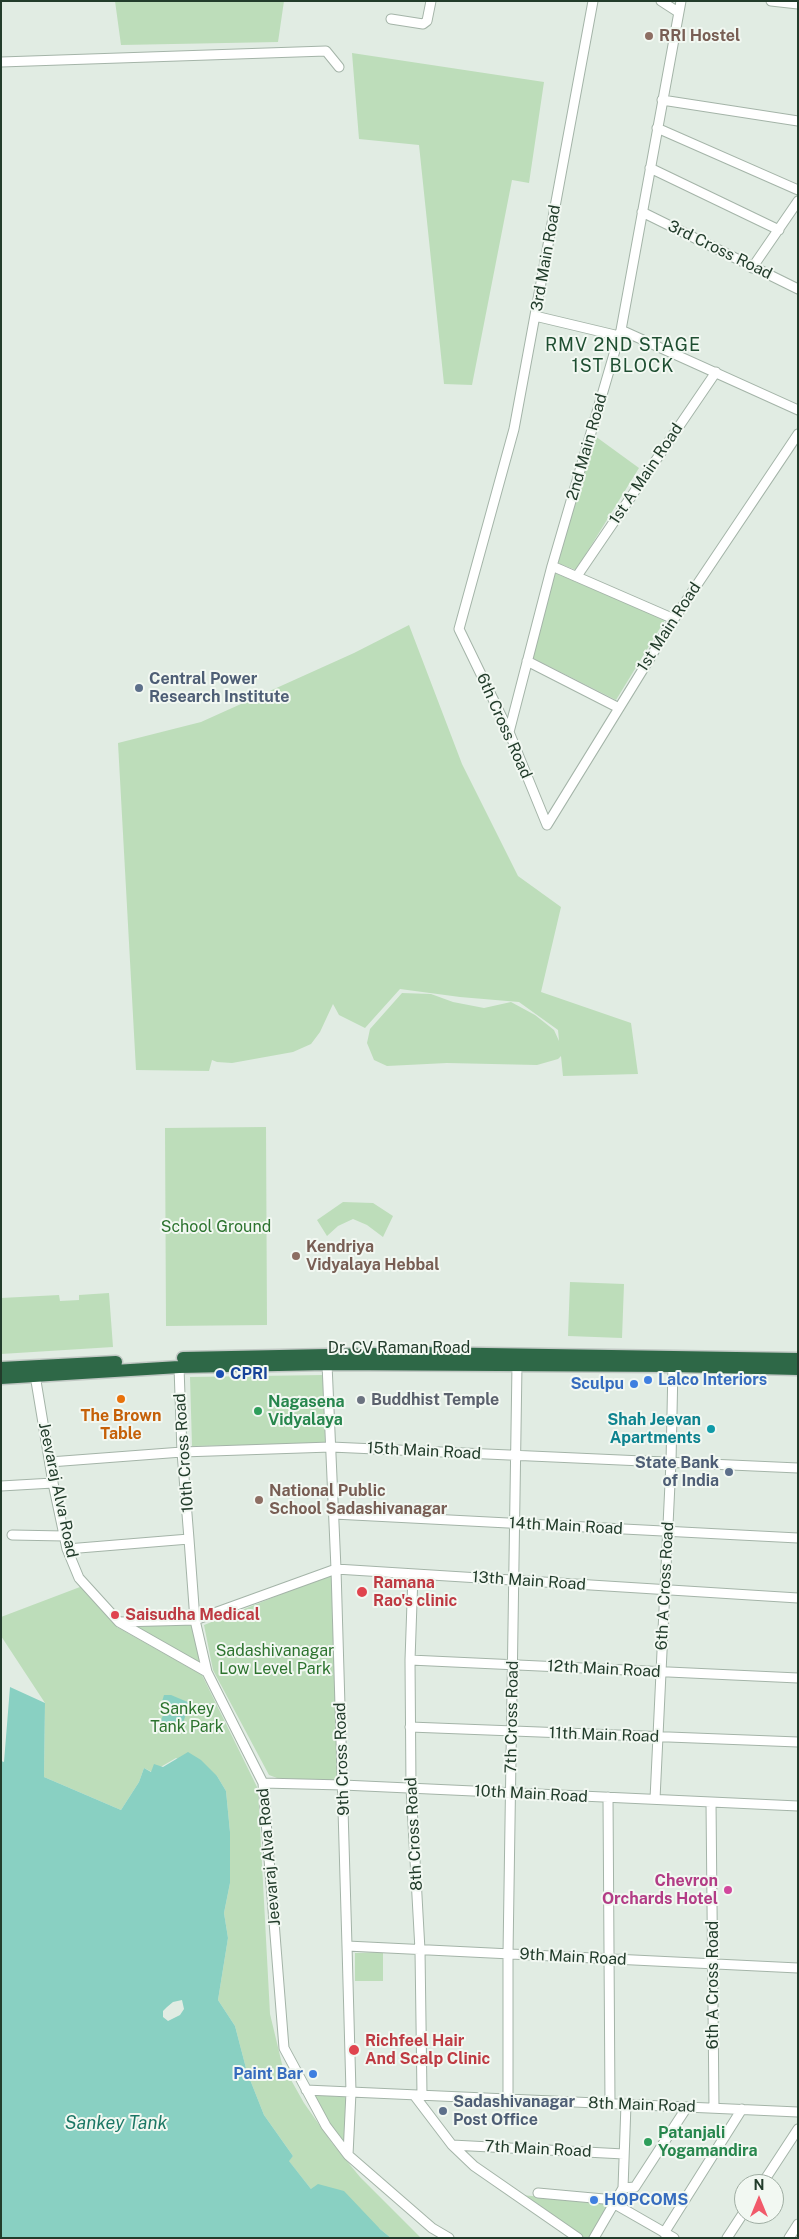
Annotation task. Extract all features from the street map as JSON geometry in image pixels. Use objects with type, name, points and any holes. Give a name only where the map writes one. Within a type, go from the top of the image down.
[{"type":"highway","name":"Dr. CV Raman Road","points":[[1,1368],[177,1358],[311,1354],[467,1353],[798,1358]]},
{"type":"highway","name":"Dr. CV Raman Road","points":[[1,1378],[36,1380],[179,1367],[327,1364],[673,1366],[798,1370]]},
{"type":"street","points":[[391,19],[423,24],[427,21],[431,1]]},
{"type":"street","name":"3rd Main Road","points":[[459,629],[514,429],[593,1]]},
{"type":"street","points":[[661,1],[678,12]]},
{"type":"street","name":"2nd Main Road","points":[[509,732],[552,566],[620,333],[681,1]]},
{"type":"street","points":[[770,1],[798,4]]},
{"type":"street","points":[[1,62],[326,50],[339,67]]},
{"type":"street","points":[[662,100],[798,121]]},
{"type":"street","points":[[657,128],[798,190]]},
{"type":"street","points":[[650,168],[779,230]]},
{"type":"street","points":[[752,268],[798,201]]},
{"type":"street","name":"3rd Cross Road","points":[[642,212],[752,268],[798,289]]},
{"type":"street","points":[[535,316],[620,333],[716,372],[798,410]]},
{"type":"street","name":"1st A Main Road","points":[[577,576],[716,372]]},
{"type":"street","name":"1st Main Road","points":[[547,825],[674,619],[798,434]]},
{"type":"street","points":[[552,566],[674,619]]},
{"type":"street","name":"6th Cross Road","points":[[459,629],[509,732],[547,825]]},
{"type":"street","points":[[527,661],[619,708]]},
{"type":"street","name":"9th Cross Road","points":[[327,1364],[336,1569],[348,1946],[350,2092],[348,2155]]},
{"type":"street","name":"7th Cross Road","points":[[508,2099],[508,1954],[517,1365]]},
{"type":"street","name":"6th A Cross Road","points":[[655,1799],[671,1462],[673,1366]]},
{"type":"street","name":"10th Cross Road","points":[[179,1367],[182,1452],[195,1620],[207,1672]]},
{"type":"street","name":"Jeevaraj Alva Road","points":[[36,1380],[64,1536],[67,1549],[79,1578],[119,1622],[207,1672],[263,1783],[284,2048],[326,2126],[348,2155],[432,2228],[449,2238]]},
{"type":"street","name":"15th Main Road","points":[[50,1462],[182,1452],[331,1446],[798,1468]]},
{"type":"street","points":[[1,1486],[53,1483]]},
{"type":"street","name":"14th Main Road","points":[[334,1514],[798,1538]]},
{"type":"street","points":[[12,1535],[64,1536]]},
{"type":"street","points":[[67,1549],[189,1539]]},
{"type":"street","name":"13th Main Road","points":[[119,1622],[195,1620],[336,1569],[798,1598]]},
{"type":"street","name":"8th Cross Road","points":[[413,1574],[410,1727],[411,1788],[420,1950],[418,2095]]},
{"type":"street","name":"12th Main Road","points":[[410,1660],[798,1678]]},
{"type":"street","name":"11th Main Road","points":[[410,1727],[798,1742]]},
{"type":"street","name":"10th Main Road","points":[[263,1783],[798,1806]]},
{"type":"street","points":[[608,1797],[610,2104]]},
{"type":"street","name":"6th A Cross Road","points":[[711,1802],[714,2108]]},
{"type":"street","name":"9th Main Road","points":[[348,1946],[798,1968]]},
{"type":"street","name":"8th Main Road","points":[[306,2090],[798,2112]]},
{"type":"street","points":[[418,2095],[452,2145],[474,2166],[578,2238]]},
{"type":"street","points":[[594,2238],[623,2188],[626,2104]]},
{"type":"street","points":[[623,2188],[635,2187],[687,2107]]},
{"type":"street","points":[[664,2232],[742,2109]]},
{"type":"street","points":[[769,2174],[798,2129]]},
{"type":"street","name":"7th Main Road","points":[[452,2145],[624,2154]]},
{"type":"street","points":[[538,2193],[614,2202],[674,2238]]},
{"type":"street","points":[[727,2238],[736,2224]]},
{"type":"street","points":[[789,2238],[798,2224]]},
{"type":"green space","points":[[115,1],[284,1],[278,42],[121,45]]},
{"type":"green space","points":[[352,53],[544,82],[529,183],[512,180],[472,385],[444,384],[419,145],[359,139]]},
{"type":"green space","points":[[595,436],[639,468],[576,570],[555,562]]},
{"type":"green space","points":[[555,573],[665,620],[616,700],[533,658]]},
{"type":"green space","points":[[409,625],[462,764],[518,876],[561,907],[541,992],[631,1023],[638,1074],[563,1076],[561,1056],[558,1059],[537,1065],[447,1063],[387,1066],[374,1060],[367,1043],[370,1029],[402,993],[431,994],[453,1002],[484,1008],[511,1002],[535,1015],[554,1030],[559,1041],[558,1030],[519,1002],[400,989],[365,1028],[339,1015],[333,1004],[320,1032],[311,1044],[293,1052],[232,1063],[212,1060],[209,1071],[136,1070],[118,743],[201,722],[354,653]]},
{"type":"green space","name":"School Ground","points":[[266,1127],[267,1325],[166,1326],[165,1128]]},
{"type":"green space","points":[[343,1202],[373,1203],[393,1216],[383,1237],[367,1225],[353,1219],[338,1226],[327,1236],[317,1220]]},
{"type":"green space","points":[[570,1282],[624,1284],[622,1338],[568,1336]]},
{"type":"green space","points":[[109,1293],[113,1347],[1,1354],[1,1298],[59,1295],[60,1301],[79,1300],[79,1295]]},
{"type":"green space","name":"Nagasena Vidyalaya","points":[[324,1375],[325,1444],[192,1446],[190,1377]]},
{"type":"green space","name":"Sadashivanagar Low Level Park","points":[[332,1574],[339,1781],[277,1778],[269,1775],[213,1670],[204,1625]]},
{"type":"green space","name":"Sankey Tank Park","points":[[80,1587],[117,1627],[202,1675],[258,1789],[270,2014],[282,2064],[304,2103],[332,2143],[360,2177],[421,2238],[391,2238],[380,2229],[311,2189],[288,2160],[293,2156],[264,2115],[247,2072],[235,2026],[218,2000],[228,1938],[224,1913],[230,1883],[230,1832],[226,1791],[217,1776],[176,1758],[152,1772],[144,1768],[139,1782],[121,1810],[44,1777],[45,1703],[1,1636],[1,1617]]},
{"type":"green space","points":[[195,1620],[207,1672],[119,1622]]},
{"type":"green space","points":[[383,1952],[383,1981],[355,1981],[355,1953]]},
{"type":"green space","points":[[314,2095],[348,2097],[345,2143],[330,2124]]},
{"type":"green space","points":[[521,2195],[609,2203],[591,2238],[584,2238]]},
{"type":"water","name":"Sankey Tank","points":[[10,1687],[45,1703],[44,1777],[121,1810],[139,1782],[144,1768],[151,1772],[154,1764],[163,1767],[188,1752],[201,1760],[217,1776],[226,1791],[230,1832],[230,1883],[224,1913],[228,1938],[218,2000],[235,2026],[247,2072],[264,2115],[293,2156],[289,2161],[311,2189],[318,2184],[344,2191],[391,2238],[1,2238],[1,1761],[4,1762]],"holes":[[[182,2000],[184,2009],[180,2015],[168,2021],[163,2017],[163,2011],[173,2002]]]},
{"type":"water","points":[[164,1695],[171,1695],[190,1703],[180,1731],[160,1723],[165,1710],[160,1708]]},
{"type":"place","name":"RRI Hostel","points":[[649,36]]},
{"type":"place","name":"Central Power Research Institute","points":[[139,688]]},
{"type":"place","name":"Kendriya Vidyalaya Hebbal","points":[[296,1256]]},
{"type":"place","name":"CPRI","points":[[220,1374]]},
{"type":"place","name":"Lalco Interiors","points":[[648,1380]]},
{"type":"place","name":"Sculpu","points":[[634,1384]]},
{"type":"place","name":"The Brown Table","points":[[121,1399]]},
{"type":"place","name":"Buddhist Temple","points":[[361,1400]]},
{"type":"place","name":"Nagasena Vidyalaya","points":[[258,1411]]},
{"type":"place","name":"Shah Jeevan Apartments","points":[[711,1429]]},
{"type":"place","name":"State Bank of India","points":[[729,1472]]},
{"type":"place","name":"National Public School Sadashivanagar","points":[[259,1500]]},
{"type":"place","name":"Ramana Rao's clinic","points":[[362,1592]]},
{"type":"place","name":"Saisudha Medical","points":[[115,1615]]},
{"type":"place","name":"Chevron Orchards Hotel","points":[[728,1890]]},
{"type":"place","name":"Richfeel Hair And Scalp Clinic","points":[[354,2050]]},
{"type":"place","name":"Paint Bar","points":[[313,2074]]},
{"type":"place","name":"Sadashivanagar Post Office","points":[[443,2111]]},
{"type":"place","name":"Patanjali Yogamandira","points":[[648,2142]]},
{"type":"place","name":"HOPCOMS","points":[[594,2200]]},
{"type":"district","name":"RMV 2ND STAGE 1ST BLOCK","points":[[623,355]]}]
